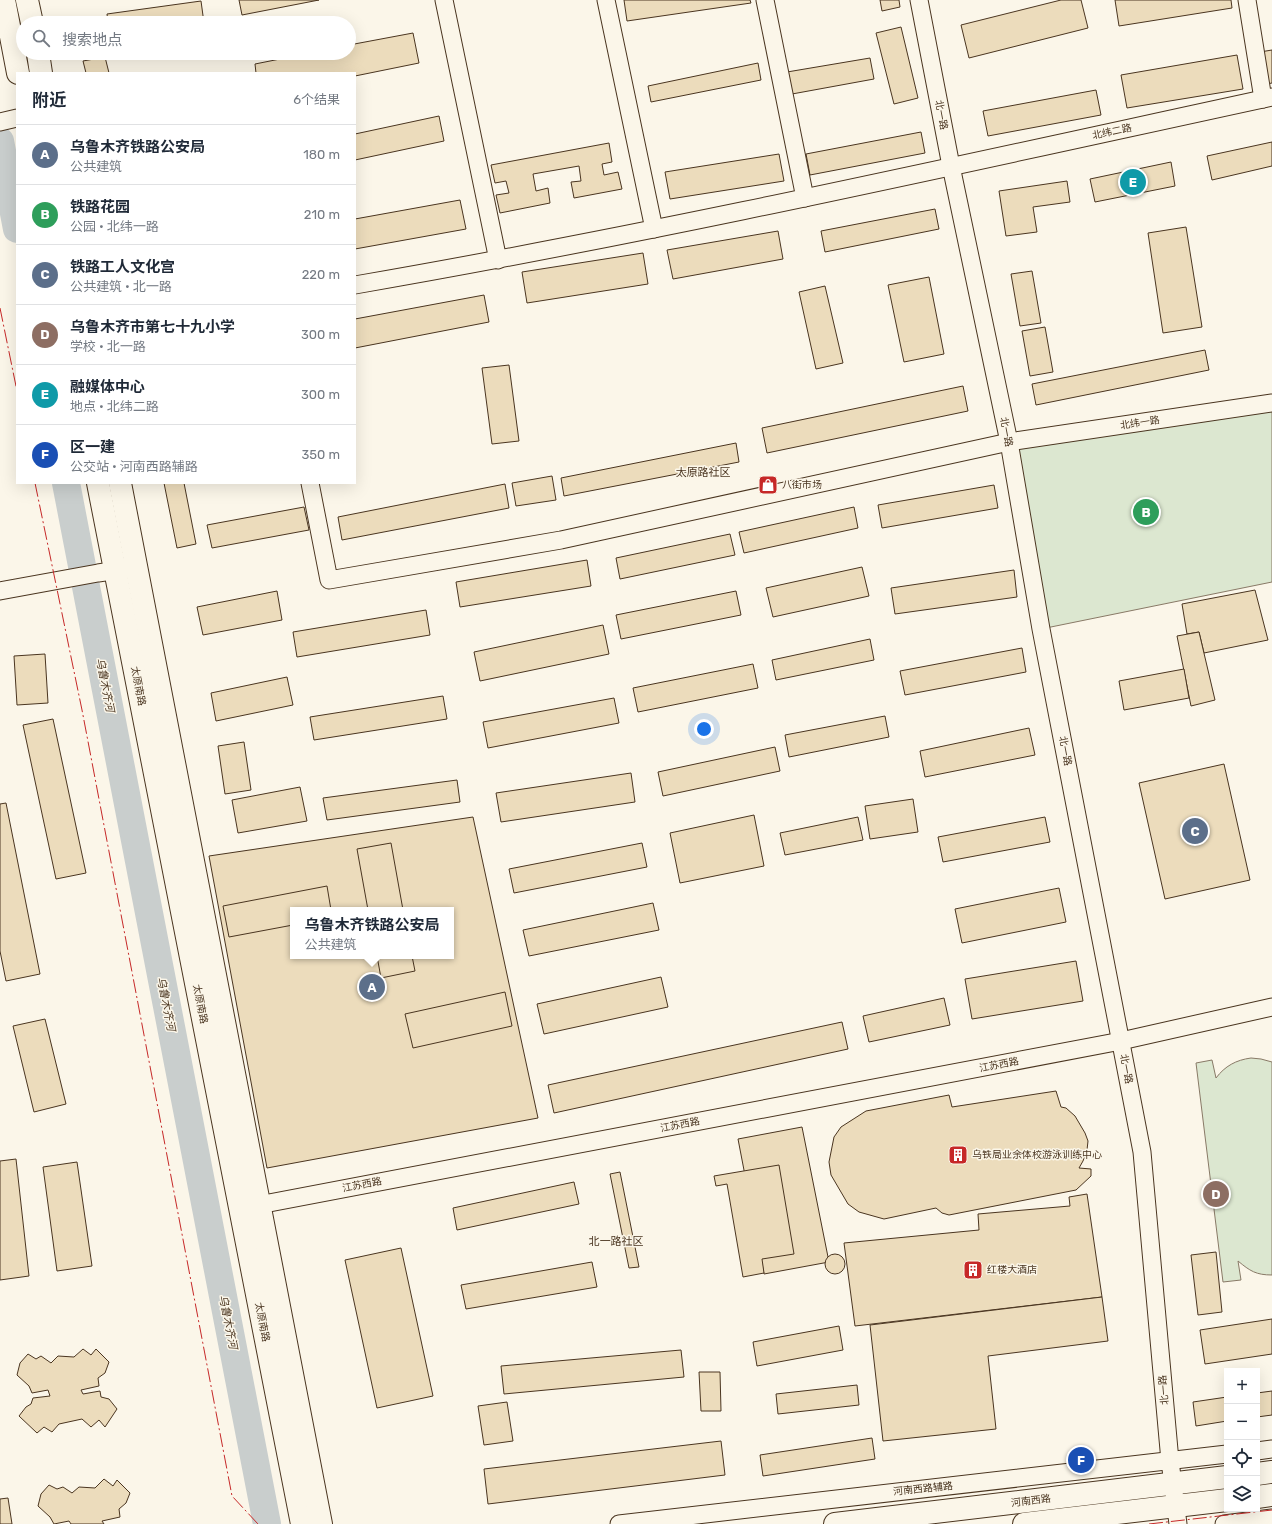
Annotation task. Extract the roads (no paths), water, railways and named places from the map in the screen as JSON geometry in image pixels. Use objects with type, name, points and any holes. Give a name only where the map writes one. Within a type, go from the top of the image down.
[{"type":"main road","points":[[4,0],[18,72]]},
{"type":"main road","points":[[27,0],[30,16]]},
{"type":"main road","points":[[39,60],[42,72]]},
{"type":"main road","name":"太原南路","points":[[98,484],[107,572],[249,1207],[302,1524]]},
{"type":"main road","points":[[120,484],[137,568],[249,1207],[321,1524]]},
{"type":"main road","points":[[1260,1474],[1272,1472]]},
{"type":"main road","name":"河南西路","points":[[835,1524],[1224,1477]]},
{"type":"main road","points":[[1260,1497],[1272,1495]]},
{"type":"main road","points":[[1024,1524],[1177,1515],[1224,1501]]},
{"type":"street","points":[[444,0],[498,260]]},
{"type":"street","points":[[606,0],[654,228]]},
{"type":"street","points":[[765,0],[806,198]]},
{"type":"street","name":"北一路","points":[[919,0],[951,166],[1008,442],[1041,629],[1142,1152],[1170,1461],[1177,1515]]},
{"type":"street","points":[[1247,0],[1268,98]]},
{"type":"street","name":"北纬二路","points":[[356,285],[498,260],[806,198],[1268,98]]},
{"type":"street","name":"北纬一路","points":[[310,484],[330,580],[561,540],[1008,442],[1272,403]]},
{"type":"street","points":[[0,591],[137,568]]},
{"type":"street","name":"江苏西路","points":[[249,1207],[1121,1042],[1272,1007]]},
{"type":"street","points":[[1260,1451],[1272,1449]]},
{"type":"street","name":"河南西路辅路","points":[[619,1524],[1224,1454]]},
{"type":"street","points":[[1224,1524],[1272,1518]]},
{"type":"waterway","name":"乌鲁木齐河","points":[[0,141],[16,224]]},
{"type":"waterway","name":"乌鲁木齐河","points":[[66,484],[267,1524]]},
{"type":"place","name":"融媒体中心","points":[[1133,182]]},
{"type":"place","name":"八街市场","points":[[768,485]]},
{"type":"place","name":"铁路花园","points":[[1146,512]]},
{"type":"place","name":"铁路工人文化宫","points":[[1195,831]]},
{"type":"place","name":"乌鲁木齐铁路公安局","points":[[372,987]]},
{"type":"place","name":"乌铁局业余体校游泳训练中心","points":[[958,1155]]},
{"type":"place","name":"乌鲁木齐市第七十九小学","points":[[1216,1194]]},
{"type":"place","name":"红楼大酒店","points":[[973,1270]]},
{"type":"place","name":"区一建","points":[[1081,1460]]},
{"type":"district","name":"太原路社区","points":[[703,472]]},
{"type":"district","name":"北一路社区","points":[[616,1241]]}]
